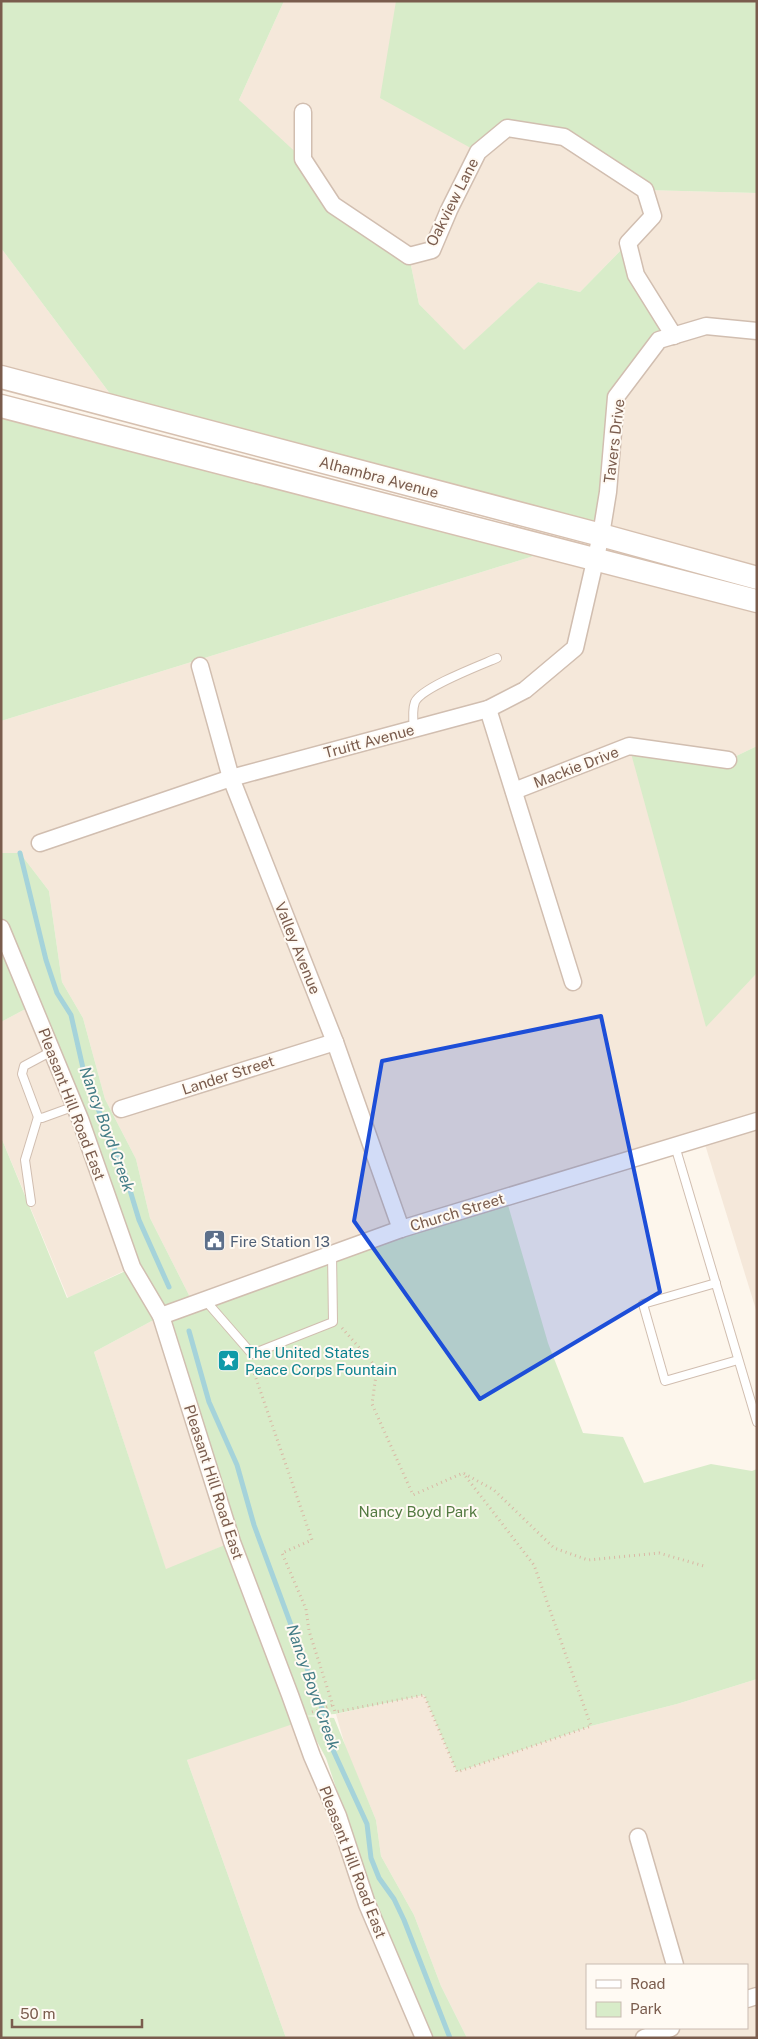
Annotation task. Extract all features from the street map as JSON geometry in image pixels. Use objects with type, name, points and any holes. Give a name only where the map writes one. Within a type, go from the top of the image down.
[{"type":"main road","name":"Alhambra Avenue","points":[[1,377],[757,578]]},
{"type":"main road","name":"Alhambra Avenue","points":[[1,406],[757,601]]},
{"type":"street","name":"Oakview Lane","points":[[303,112],[303,159],[333,205],[409,256],[432,250],[449,210],[478,152],[506,128],[564,137],[645,190],[653,216],[628,243],[636,275],[674,336]]},
{"type":"street","name":"Tavers Drive","points":[[601,535],[608,492],[616,396],[659,340],[706,326],[757,331]]},
{"type":"street","name":"Truitt Avenue","points":[[40,844],[231,778],[488,709],[525,690],[575,648],[601,535]]},
{"type":"street","name":"Valley Avenue","points":[[200,666],[231,778],[335,1042],[401,1229]]},
{"type":"street","name":"Mackie Drive","points":[[488,709],[573,982]]},
{"type":"street","name":"Mackie Drive","points":[[514,791],[629,746],[728,760]]},
{"type":"street","name":"Pleasant Hill Road East","points":[[1,928],[75,1106],[132,1268],[161,1316],[232,1542],[297,1717],[338,1816],[366,1904],[424,2038]]},
{"type":"street","name":"Lander Street","points":[[121,1109],[335,1042]]},
{"type":"street","name":"Church Street","points":[[161,1316],[401,1229],[757,1121]]},
{"type":"street","points":[[638,1837],[675,1964]]},
{"type":"street","points":[[644,2038],[668,2029]]},
{"type":"lane","points":[[414,729],[414,707],[418,696],[471,668],[497,658]]},
{"type":"lane","points":[[31,1202],[25,1160],[38,1118],[22,1074],[24,1066],[52,1051]]},
{"type":"lane","points":[[38,1118],[75,1106]]},
{"type":"lane","points":[[675,1146],[757,1422]]},
{"type":"lane","points":[[204,1299],[252,1354],[333,1322],[332,1253]]},
{"type":"lane","points":[[716,1283],[643,1304],[645,1313],[665,1381],[738,1360]]},
{"type":"path","points":[[339,1325],[377,1368],[372,1404],[413,1495],[463,1473]]},
{"type":"path","points":[[259,1360],[251,1364],[312,1540],[282,1553],[306,1609],[309,1631],[335,1712],[424,1695],[457,1772],[591,1726],[534,1565],[463,1473]]},
{"type":"path","points":[[463,1473],[494,1490],[554,1548],[588,1560],[660,1553],[704,1566]]},
{"type":"highlighted area","points":[[601,1016],[660,1292],[480,1399],[354,1221],[382,1061]]},
{"type":"shaded area","points":[[284,1],[396,1],[507,128],[564,137],[645,190],[757,193],[757,578],[601,535],[627,244],[580,292],[538,282],[464,351],[419,304],[409,256],[333,205],[239,100]]},
{"type":"shaded area","points":[[1,248],[123,411],[1,377]]},
{"type":"shaded area","points":[[556,549],[757,601],[757,746],[728,760],[706,1026],[757,973],[757,1313],[703,1138],[193,1303],[150,1218],[136,1159],[105,1099],[83,1018],[62,982],[49,891],[20,853],[1,853],[1,721]]},
{"type":"shaded area","points":[[33,1005],[132,1267],[68,1298],[1,1137],[1,1022]]},
{"type":"shaded area","points":[[161,1316],[232,1542],[166,1570],[94,1352]]},
{"type":"shaded area","points":[[757,1679],[757,2038],[467,2038],[441,1986],[414,1915],[381,1856],[376,1820],[346,1749],[336,1714],[424,1695],[457,1772],[591,1726],[677,1704]]},
{"type":"shaded area","points":[[297,1717],[424,2038],[286,2038],[187,1760],[277,1727]]},
{"type":"green space","points":[[1,1],[284,1],[239,100],[303,159],[333,205],[409,256],[419,304],[464,350],[538,282],[580,292],[628,243],[674,336],[616,397],[601,535],[123,411],[1,248]]},
{"type":"green space","points":[[396,1],[757,1],[757,193],[645,190],[564,137],[507,128],[478,152],[380,98]]},
{"type":"green space","points":[[1,406],[556,549],[1,721]]},
{"type":"green space","points":[[629,746],[728,760],[757,746],[757,973],[706,1027]]},
{"type":"green space","name":"Nancy Boyd Park","points":[[1,853],[20,853],[49,891],[62,982],[83,1018],[105,1099],[136,1159],[150,1218],[193,1303],[506,1198],[548,1343],[583,1433],[623,1437],[644,1483],[711,1464],[752,1471],[757,1469],[757,1679],[677,1704],[591,1726],[457,1772],[424,1695],[335,1714],[304,1716],[334,1718],[376,1820],[381,1856],[414,1915],[441,1986],[467,2038],[424,2038],[404,1990],[326,1758],[308,1725],[293,1724],[187,1760],[286,2038],[1,2038],[1,1137],[67,1298],[132,1268],[33,1005],[1,1022]],"holes":[[[161,1316],[232,1542],[166,1569],[94,1352]]]},
{"type":"waterway","name":"Nancy Boyd Creek","points":[[20,853],[46,960],[57,993],[71,1015],[85,1077],[126,1177],[139,1220],[169,1287]]},
{"type":"waterway","name":"Nancy Boyd Creek","points":[[189,1331],[209,1402],[237,1465],[254,1525],[327,1722],[333,1750],[367,1824],[371,1858],[379,1878],[394,1899],[404,1920],[450,2038]]},
{"type":"place","name":"Fire Station 13","points":[[214,1241]]},
{"type":"place","name":"The United States Peace Corps Fountain","points":[[229,1361]]}]
